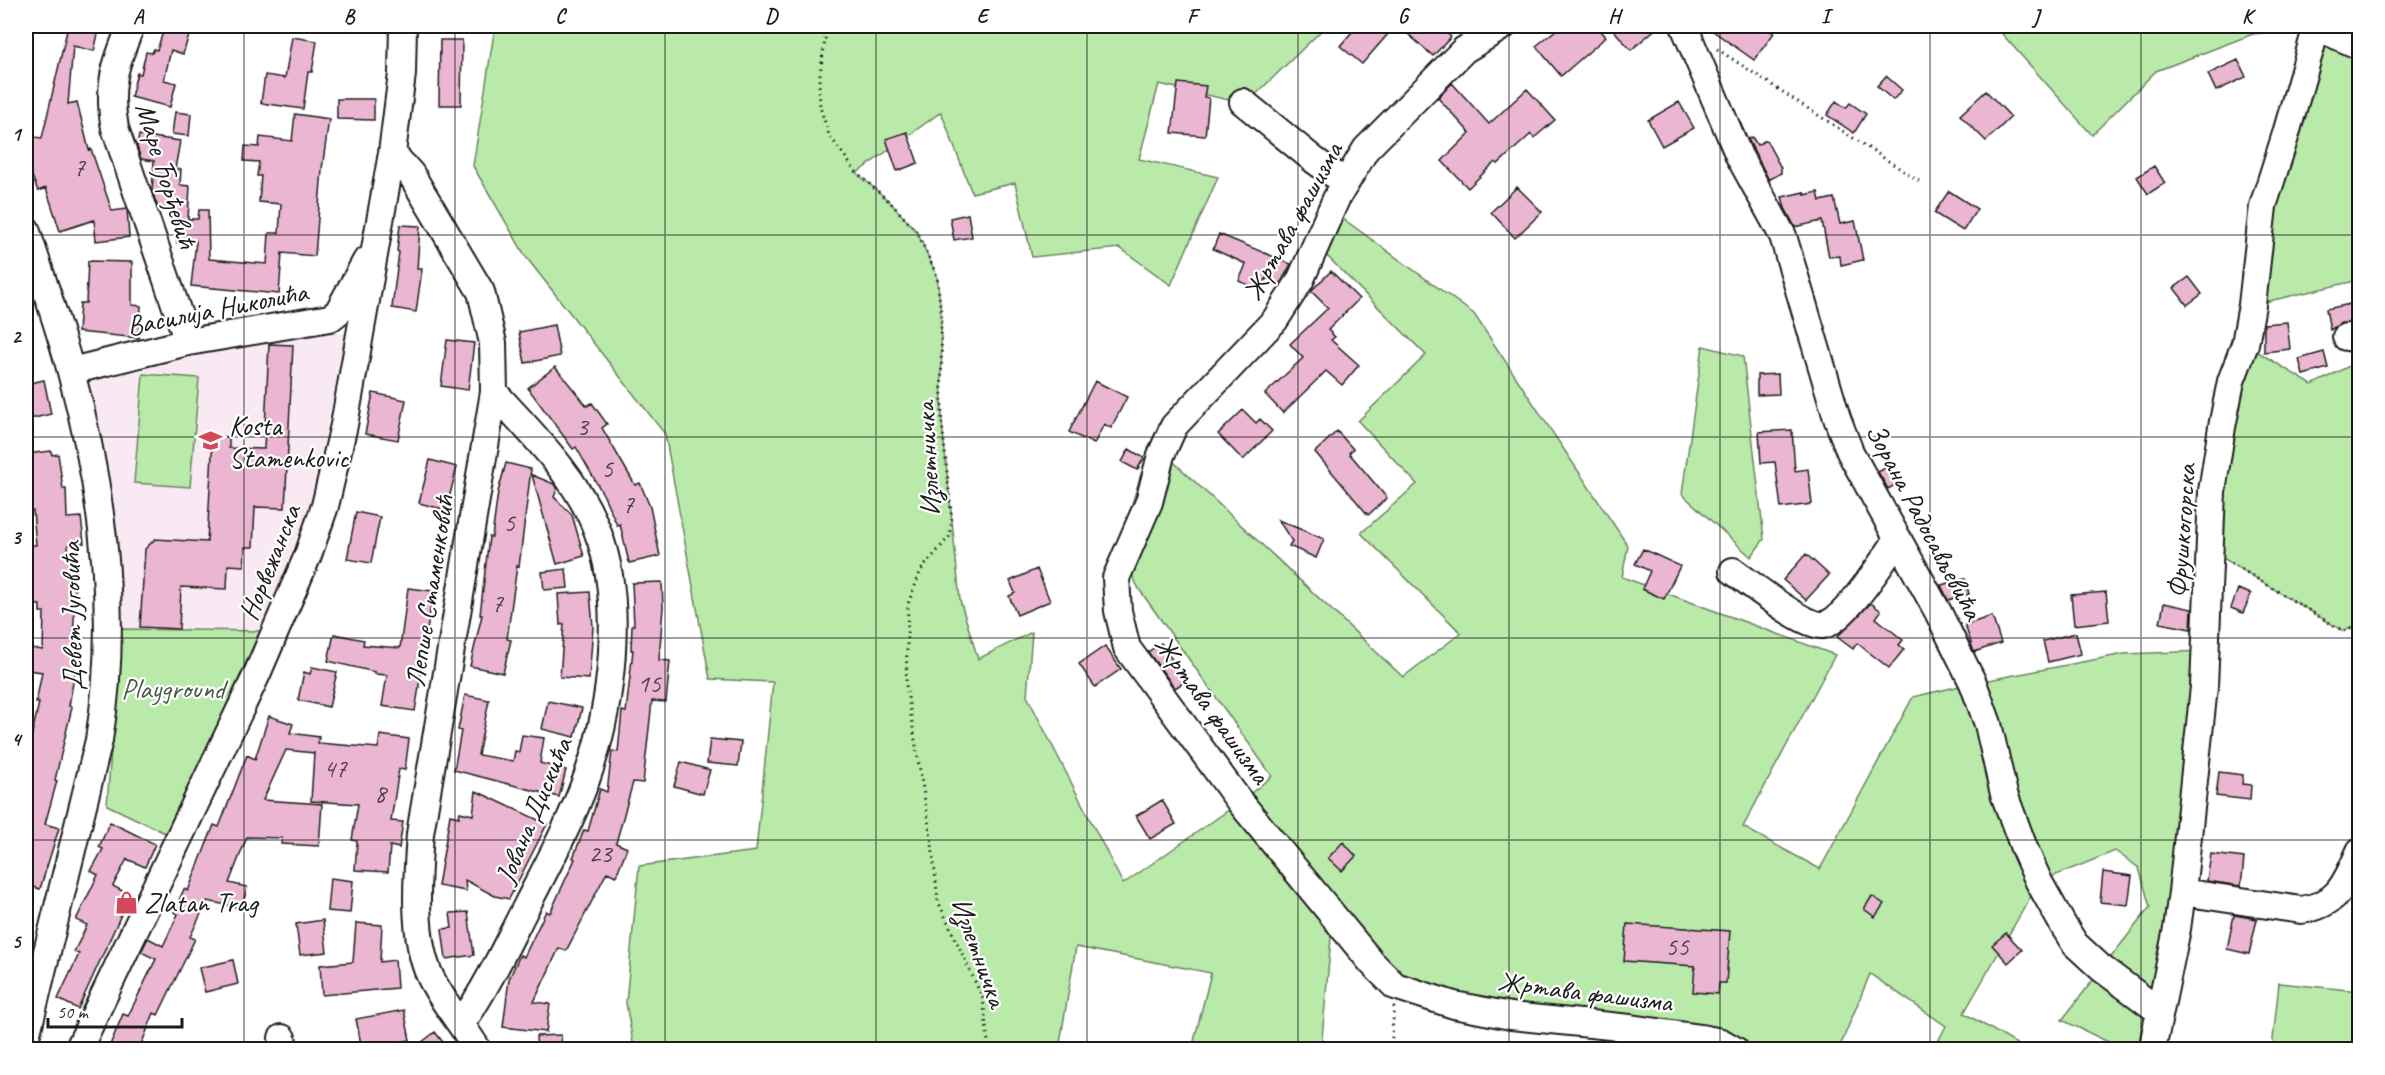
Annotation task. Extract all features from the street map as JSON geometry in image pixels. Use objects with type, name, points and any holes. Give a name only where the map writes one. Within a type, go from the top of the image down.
[{"type":"street","name":"Маре Ђорђевић","points":[[131,26],[120,52],[111,87],[110,104],[115,128],[188,342]]},
{"type":"street","name":"Норвежанска","points":[[78,1050],[257,674],[325,507],[344,425],[392,153],[402,74],[403,26]]},
{"type":"street","name":"Жртава фашизма","points":[[1503,26],[1464,50],[1366,148],[1336,200],[1300,282],[1275,321],[1174,426],[1161,454],[1149,502],[1116,578],[1118,610],[1127,648],[1149,681],[1240,802],[1372,963],[1395,986],[1454,1005],[1511,1016],[1701,1038],[1721,1042],[1735,1050]]},
{"type":"street","name":"Зорана Радосављевића","points":[[1684,26],[1739,156],[1783,236],[1837,418],[1850,452],[1938,612],[1973,683],[1988,724],[2004,794],[2039,882],[2075,944],[2101,968],[2159,1011]]},
{"type":"street","points":[[2317,26],[2360,46]]},
{"type":"street","name":"Фрушкогорска","points":[[2152,1050],[2177,928],[2182,892],[2204,687],[2212,491],[2222,427],[2231,381],[2245,344],[2252,305],[2263,206],[2317,26]]},
{"type":"street","points":[[1244,102],[1314,160],[1346,183]]},
{"type":"street","name":"Лепше Стаменковић","points":[[392,153],[411,174],[481,292],[494,343],[494,392],[420,834],[417,878],[423,955],[430,975],[478,1050]]},
{"type":"street","name":"Девет Југовића","points":[[26,229],[71,371],[87,438],[98,503],[106,576],[109,633],[106,694],[99,740],[26,1037]]},
{"type":"street","name":"Василија Николића","points":[[71,371],[188,342],[330,318],[338,312],[361,268],[375,250]]},
{"type":"street","name":"Јована Дискића","points":[[462,1023],[474,1006],[573,812],[598,738],[610,671],[610,592],[598,531],[588,511],[557,464],[494,392]]},
{"type":"street","points":[[1733,571],[1806,622],[1822,625],[1832,622],[1846,609],[1898,539]]},
{"type":"street","points":[[2182,892],[2301,910],[2312,909],[2325,904],[2335,896],[2360,851]]},
{"type":"path","name":"Излетничка","points":[[827,26],[819,81],[819,107],[829,135],[857,173],[890,202],[917,232],[937,276],[941,313],[942,423],[952,520],[949,537],[921,570],[908,604],[906,685],[932,844],[938,901],[983,999],[989,1050]]},
{"type":"path","points":[[1714,47],[1919,181]]},
{"type":"path","points":[[2208,549],[2343,631],[2360,626]]},
{"type":"path","points":[[1391,1050],[1395,986]]},
{"type":"shaded area","name":"Kosta Stamenkovic","points":[[305,332],[347,333],[310,506],[260,631],[120,629],[89,378],[186,350]]},
{"type":"green space","points":[[495,26],[1326,26],[1246,104],[1159,84],[1139,159],[1218,177],[1171,285],[1120,248],[1032,257],[1015,183],[972,193],[941,112],[857,173],[890,202],[917,232],[937,276],[941,313],[942,423],[960,600],[978,659],[1032,632],[1027,696],[1123,884],[1240,802],[1272,776],[1139,589],[1123,557],[1132,504],[1141,474],[1160,449],[1403,677],[1461,633],[1361,533],[1417,484],[1358,421],[1426,355],[1322,251],[1335,213],[1474,314],[1628,546],[1622,577],[1835,655],[1743,827],[1820,869],[1913,697],[2124,654],[2206,651],[2152,1049],[2123,1049],[2062,1020],[2150,907],[2139,868],[2115,851],[2039,882],[1964,1013],[2025,1049],[1934,1049],[1946,1026],[1870,974],[1839,1049],[1735,1049],[1395,986],[1333,916],[1321,1049],[1192,1049],[1211,973],[1076,947],[1059,1049],[634,1049],[626,1003],[639,866],[756,851],[773,682],[710,679],[665,434],[526,257],[473,166]]},
{"type":"green space","points":[[1995,26],[2317,26],[2359,46],[2359,280],[2252,305],[2317,27],[2253,34],[2156,71],[2092,135]]},
{"type":"green space","points":[[2245,344],[2312,385],[2359,361],[2359,626],[2343,631],[2208,549]]},
{"type":"green space","points":[[1703,346],[1743,356],[1764,539],[1751,557],[1682,494]]},
{"type":"green space","points":[[143,374],[199,378],[190,487],[134,483]]},
{"type":"green space","name":"Playground","points":[[120,629],[260,631],[169,835],[107,805]]},
{"type":"green space","points":[[2279,983],[2359,991],[2359,1049],[2272,1049]]},
{"type":"building","points":[[68,26],[100,26],[94,51],[73,46],[68,104],[77,102],[89,150],[91,149],[112,211],[127,209],[129,237],[96,241],[94,220],[60,231],[46,188],[38,191],[28,166],[26,167],[26,136],[42,138]]},
{"type":"building","points":[[165,26],[191,29],[183,54],[171,50],[164,80],[176,83],[170,107],[131,97],[137,73],[141,74],[146,52],[152,53],[154,49],[157,50]]},
{"type":"building","points":[[1357,26],[1378,26],[1388,34],[1362,64],[1340,46]]},
{"type":"building","points":[[1399,26],[1439,26],[1451,37],[1433,56]]},
{"type":"building","points":[[1561,26],[1597,26],[1606,37],[1561,76],[1536,46]]},
{"type":"building","points":[[1610,26],[1659,26],[1631,50]]},
{"type":"building","points":[[1706,26],[1763,26],[1774,33],[1754,60]]},
{"type":"building","points":[[292,37],[317,41],[312,72],[308,72],[303,109],[261,103],[265,75],[285,78]]},
{"type":"building","points":[[440,40],[462,40],[461,105],[439,105]]},
{"type":"building","points":[[2238,60],[2246,77],[2216,91],[2208,74]]},
{"type":"building","points":[[1886,76],[1902,90],[1893,100],[1877,86]]},
{"type":"building","points":[[1178,83],[1206,86],[1204,97],[1209,98],[1205,136],[1172,133]]},
{"type":"building","points":[[1452,83],[1489,124],[1527,89],[1555,120],[1534,138],[1531,134],[1498,164],[1495,162],[1468,188],[1442,161],[1470,133],[1438,98]]},
{"type":"building","points":[[1986,91],[2011,117],[1986,141],[1960,115]]},
{"type":"building","points":[[337,99],[374,99],[374,120],[337,119]]},
{"type":"building","points":[[1836,101],[1846,108],[1850,103],[1866,114],[1854,133],[1827,115]]},
{"type":"building","points":[[1679,102],[1694,128],[1662,146],[1648,120]]},
{"type":"building","points":[[175,112],[191,114],[189,136],[172,134]]},
{"type":"building","points":[[295,114],[329,119],[322,169],[315,256],[282,253],[279,294],[191,286],[196,241],[177,243],[175,209],[158,208],[152,191],[154,161],[141,159],[137,147],[139,135],[180,141],[175,169],[181,169],[180,185],[190,186],[188,219],[198,219],[199,210],[208,210],[209,259],[267,264],[269,233],[279,233],[281,204],[259,202],[261,176],[257,176],[259,162],[244,161],[245,146],[259,147],[260,137],[292,141]]},
{"type":"building","points":[[907,132],[918,163],[897,171],[886,139]]},
{"type":"building","points":[[1752,137],[1757,145],[1766,140],[1781,168],[1781,173],[1769,180],[1748,139]]},
{"type":"building","points":[[2154,166],[2165,183],[2148,194],[2137,177]]},
{"type":"building","points":[[1517,187],[1542,212],[1515,238],[1491,212]]},
{"type":"building","points":[[1949,191],[1977,209],[1963,231],[1934,213]]},
{"type":"building","points":[[1804,192],[1805,195],[1818,192],[1820,201],[1834,198],[1840,224],[1855,221],[1863,260],[1841,265],[1840,256],[1829,257],[1822,221],[1795,227],[1782,197]]},
{"type":"building","points":[[968,214],[972,237],[954,240],[950,218]]},
{"type":"building","points":[[400,225],[420,226],[417,269],[422,269],[416,312],[392,308]]},
{"type":"building","points":[[1219,234],[1291,264],[1280,284],[1266,278],[1261,290],[1239,281],[1246,264],[1213,249]]},
{"type":"building","points":[[88,261],[132,262],[132,305],[141,306],[139,338],[78,332],[80,303],[86,303]]},
{"type":"building","points":[[1331,271],[1359,299],[1328,330],[1335,337],[1331,340],[1359,365],[1342,385],[1326,371],[1283,413],[1265,394],[1303,358],[1290,344],[1328,308],[1311,291]]},
{"type":"building","points":[[2189,277],[2202,294],[2187,305],[2174,288]]},
{"type":"building","points":[[2360,302],[2360,324],[2341,323],[2330,330],[2326,309]]},
{"type":"building","points":[[2287,322],[2290,349],[2264,352],[2264,324]]},
{"type":"building","points":[[554,325],[560,356],[525,363],[519,332]]},
{"type":"building","points":[[447,340],[474,343],[468,390],[441,386]]},
{"type":"building","points":[[269,344],[293,345],[285,508],[255,507],[253,547],[245,547],[244,566],[228,565],[227,589],[181,587],[179,629],[140,627],[145,549],[155,539],[207,542],[213,436],[229,437],[229,448],[264,449]]},
{"type":"building","points":[[2324,352],[2328,368],[2303,375],[2299,359]]},
{"type":"building","points":[[555,367],[587,406],[592,403],[607,424],[602,428],[635,485],[640,483],[650,507],[660,556],[629,563],[620,524],[617,525],[604,496],[576,447],[573,449],[528,388]]},
{"type":"building","points":[[1778,374],[1779,394],[1757,395],[1757,375]]},
{"type":"building","points":[[44,380],[51,414],[26,420],[26,384]]},
{"type":"building","points":[[1095,381],[1127,397],[1111,428],[1104,424],[1094,444],[1069,432]]},
{"type":"building","points":[[373,393],[406,400],[398,440],[365,434]]},
{"type":"building","points":[[1243,410],[1256,423],[1260,419],[1272,431],[1243,460],[1218,434]]},
{"type":"building","points":[[1792,430],[1795,471],[1808,469],[1812,504],[1781,508],[1775,462],[1761,463],[1759,432]]},
{"type":"building","points":[[1337,431],[1353,449],[1349,453],[1387,498],[1368,515],[1315,452]]},
{"type":"building","points":[[1129,449],[1144,458],[1137,470],[1122,462]]},
{"type":"building","points":[[51,451],[52,455],[58,454],[63,489],[66,489],[67,518],[81,517],[84,543],[68,545],[70,586],[75,586],[73,652],[78,653],[69,706],[72,707],[55,780],[57,781],[45,824],[59,828],[40,889],[26,885],[26,760],[39,703],[36,703],[42,672],[28,670],[31,648],[43,650],[44,612],[40,612],[40,605],[26,604],[26,545],[36,545],[33,511],[26,511],[26,454]]},
{"type":"building","points":[[430,460],[457,467],[446,510],[419,503]]},
{"type":"building","points":[[506,463],[531,469],[519,567],[517,566],[507,639],[511,640],[503,673],[470,666],[482,615],[480,615],[489,537],[492,537],[498,492]]},
{"type":"building","points":[[1887,467],[1897,484],[1888,489],[1878,472]]},
{"type":"building","points":[[532,475],[554,484],[557,489],[554,497],[572,515],[584,556],[557,564]]},
{"type":"building","points":[[356,512],[380,517],[371,563],[347,559]]},
{"type":"building","points":[[1278,520],[1324,539],[1316,558],[1289,546],[1292,541]]},
{"type":"building","points":[[1643,549],[1680,566],[1664,599],[1642,589],[1650,571],[1635,564]]},
{"type":"building","points":[[1806,554],[1829,575],[1806,600],[1783,580]]},
{"type":"building","points":[[566,569],[568,588],[544,590],[542,572]]},
{"type":"building","points":[[1037,569],[1050,601],[1017,615],[1009,596],[1015,593],[1010,581]]},
{"type":"building","points":[[1965,579],[1969,594],[1948,600],[1941,585]]},
{"type":"building","points":[[662,582],[663,607],[659,660],[670,661],[666,702],[652,701],[643,783],[633,782],[616,843],[627,848],[616,876],[607,872],[566,951],[559,948],[534,1002],[550,1004],[546,1032],[503,1027],[509,979],[520,955],[524,957],[546,911],[550,913],[575,859],[573,858],[584,830],[588,831],[600,789],[607,792],[612,751],[618,752],[622,711],[626,712],[633,650],[631,650],[632,625],[634,625],[632,583]]},
{"type":"building","points":[[408,588],[433,591],[427,631],[423,630],[415,711],[382,706],[387,675],[328,661],[334,634],[364,640],[363,645],[400,648]]},
{"type":"building","points":[[2238,589],[2251,594],[2243,613],[2231,608]]},
{"type":"building","points":[[590,592],[593,627],[589,679],[560,677],[564,624],[560,625],[558,594]]},
{"type":"building","points":[[2106,592],[2109,621],[2074,625],[2071,595]]},
{"type":"building","points":[[1871,603],[1881,611],[1876,618],[1903,640],[1899,645],[1904,649],[1889,668],[1857,643],[1853,649],[1837,637]]},
{"type":"building","points":[[2164,603],[2192,609],[2191,629],[2160,623]]},
{"type":"building","points":[[1992,616],[2001,643],[1974,652],[1965,625]]},
{"type":"building","points":[[2076,633],[2081,654],[2048,662],[2043,641]]},
{"type":"building","points":[[1161,643],[1186,681],[1175,688],[1148,652]]},
{"type":"building","points":[[1105,646],[1121,669],[1095,687],[1079,664]]},
{"type":"building","points":[[312,667],[337,672],[329,707],[298,700],[304,672],[310,674]]},
{"type":"building","points":[[465,695],[489,700],[478,755],[513,761],[515,751],[519,752],[522,735],[544,738],[540,763],[566,770],[559,797],[454,770],[461,731],[458,730]]},
{"type":"building","points":[[548,701],[582,708],[575,737],[542,729]]},
{"type":"building","points":[[269,716],[293,724],[290,733],[319,737],[318,743],[378,748],[380,735],[409,739],[405,770],[399,769],[391,821],[403,822],[399,848],[390,846],[388,872],[355,870],[357,841],[352,840],[358,804],[311,801],[314,753],[286,750],[263,800],[322,804],[319,846],[281,844],[282,838],[247,837],[229,883],[247,887],[242,908],[207,901],[190,937],[195,939],[158,1015],[154,1013],[139,1050],[108,1050],[123,1014],[128,1016],[156,959],[141,952],[148,938],[163,946],[178,914],[174,912],[184,889],[188,891],[214,825],[219,827],[247,755],[255,759]]},
{"type":"building","points":[[710,739],[741,742],[738,766],[707,763]]},
{"type":"building","points":[[681,762],[710,770],[703,794],[674,786]]},
{"type":"building","points":[[2219,772],[2243,775],[2242,784],[2251,785],[2250,800],[2216,796]]},
{"type":"building","points":[[476,791],[547,824],[509,899],[495,896],[465,880],[466,891],[438,886],[450,815],[459,817],[460,812],[473,815]]},
{"type":"building","points":[[1162,800],[1176,824],[1150,839],[1136,816]]},
{"type":"building","points":[[110,822],[155,844],[145,867],[127,859],[113,886],[130,895],[78,1009],[58,999],[79,954],[74,952],[87,925],[76,920],[98,875],[91,871],[103,849],[99,847]]},
{"type":"building","points":[[1343,842],[1356,856],[1342,871],[1328,858]]},
{"type":"building","points":[[2211,854],[2244,858],[2241,886],[2207,881]]},
{"type":"building","points":[[2103,872],[2132,876],[2128,905],[2100,902]]},
{"type":"building","points":[[330,878],[353,881],[350,913],[327,911]]},
{"type":"building","points":[[1872,896],[1884,904],[1875,917],[1864,909]]},
{"type":"building","points":[[468,912],[474,955],[446,959],[442,929],[452,928],[450,913]]},
{"type":"building","points":[[2234,915],[2257,919],[2249,954],[2227,949]]},
{"type":"building","points":[[323,920],[327,952],[300,955],[296,924]]},
{"type":"building","points":[[356,923],[382,925],[380,962],[395,960],[397,988],[322,995],[320,965],[353,962]]},
{"type":"building","points":[[1627,924],[1730,931],[1726,983],[1719,983],[1718,994],[1693,992],[1695,966],[1624,961]]},
{"type":"building","points":[[2006,933],[2022,950],[2008,963],[1992,945]]},
{"type":"building","points":[[233,960],[238,984],[205,992],[199,968]]},
{"type":"building","points":[[404,1010],[410,1040],[362,1049],[356,1019]]},
{"type":"building","points":[[435,1032],[449,1050],[412,1050]]},
{"type":"building","points":[[561,1035],[562,1050],[537,1050],[536,1036]]},
{"type":"place","name":"Kosta Stamenkovic","points":[[211,441]]},
{"type":"place","name":"Zlatan Trag","points":[[126,902]]}]
